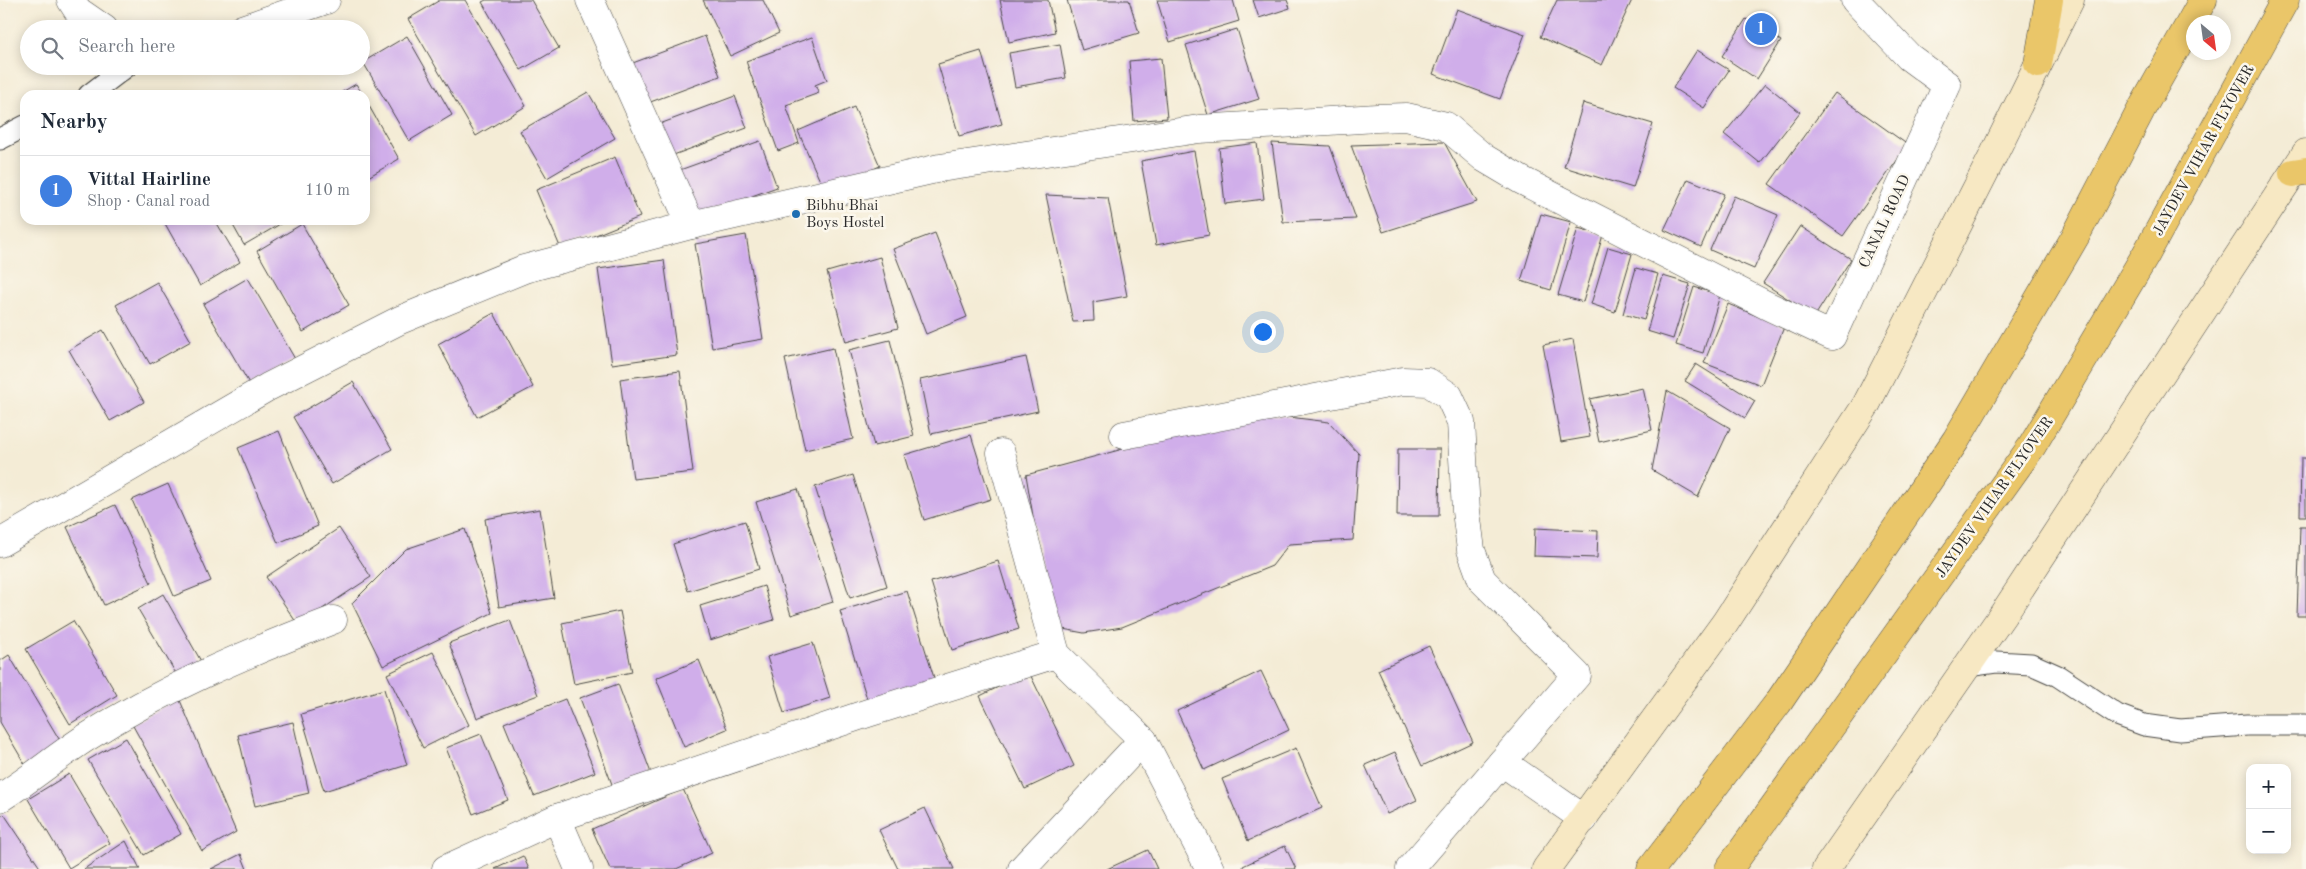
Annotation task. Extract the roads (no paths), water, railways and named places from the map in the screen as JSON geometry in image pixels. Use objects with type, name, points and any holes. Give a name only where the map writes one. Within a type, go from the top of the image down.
[{"type":"main road","points":[[2038,64],[2049,0]]},
{"type":"main road","points":[[1651,869],[1778,703],[1956,440],[2075,237],[2141,110],[2203,0]]},
{"type":"main road","name":"JAYDEV VIHAR FLYOVER","points":[[1729,869],[2032,446],[2144,256],[2285,0]]},
{"type":"street","points":[[71,0],[78,11],[91,20]]},
{"type":"street","points":[[268,20],[326,0]]},
{"type":"street","points":[[0,543],[268,386],[400,320],[524,269],[691,225],[590,0]]},
{"type":"street","name":"CANAL ROAD","points":[[691,225],[940,168],[1200,129],[1406,117],[1446,126],[1484,158],[1521,180],[1768,306],[1832,336],[1947,85],[1909,57],[1854,0]]},
{"type":"street","points":[[1546,869],[1725,623],[1866,405],[2070,0]]},
{"type":"street","points":[[1826,869],[1967,666],[2302,166]]},
{"type":"street","points":[[1124,435],[1403,381],[1428,382],[1449,396],[1461,422],[1470,540],[1482,580],[1577,674],[1410,869]]},
{"type":"street","points":[[1001,453],[1056,654],[1143,740],[1210,869]]},
{"type":"street","points":[[0,798],[84,739],[159,696],[244,654],[333,620]]},
{"type":"street","points":[[446,869],[558,818],[868,713],[1056,654]]},
{"type":"street","points":[[1022,869],[1143,740]]},
{"type":"street","points":[[1502,762],[1584,819]]},
{"type":"street","points":[[558,818],[579,869]]},
{"type":"lane","points":[[96,90],[115,75]]},
{"type":"lane","points":[[0,139],[20,129]]},
{"type":"lane","points":[[1967,666],[1996,662],[2031,664],[2071,684],[2117,715],[2144,725],[2180,730],[2247,725],[2306,725]]},
{"type":"place","name":"Vittal Hairline","points":[[1761,29]]},
{"type":"place","name":"Bibhu Bhai Boys Hostel","points":[[796,214]]}]
